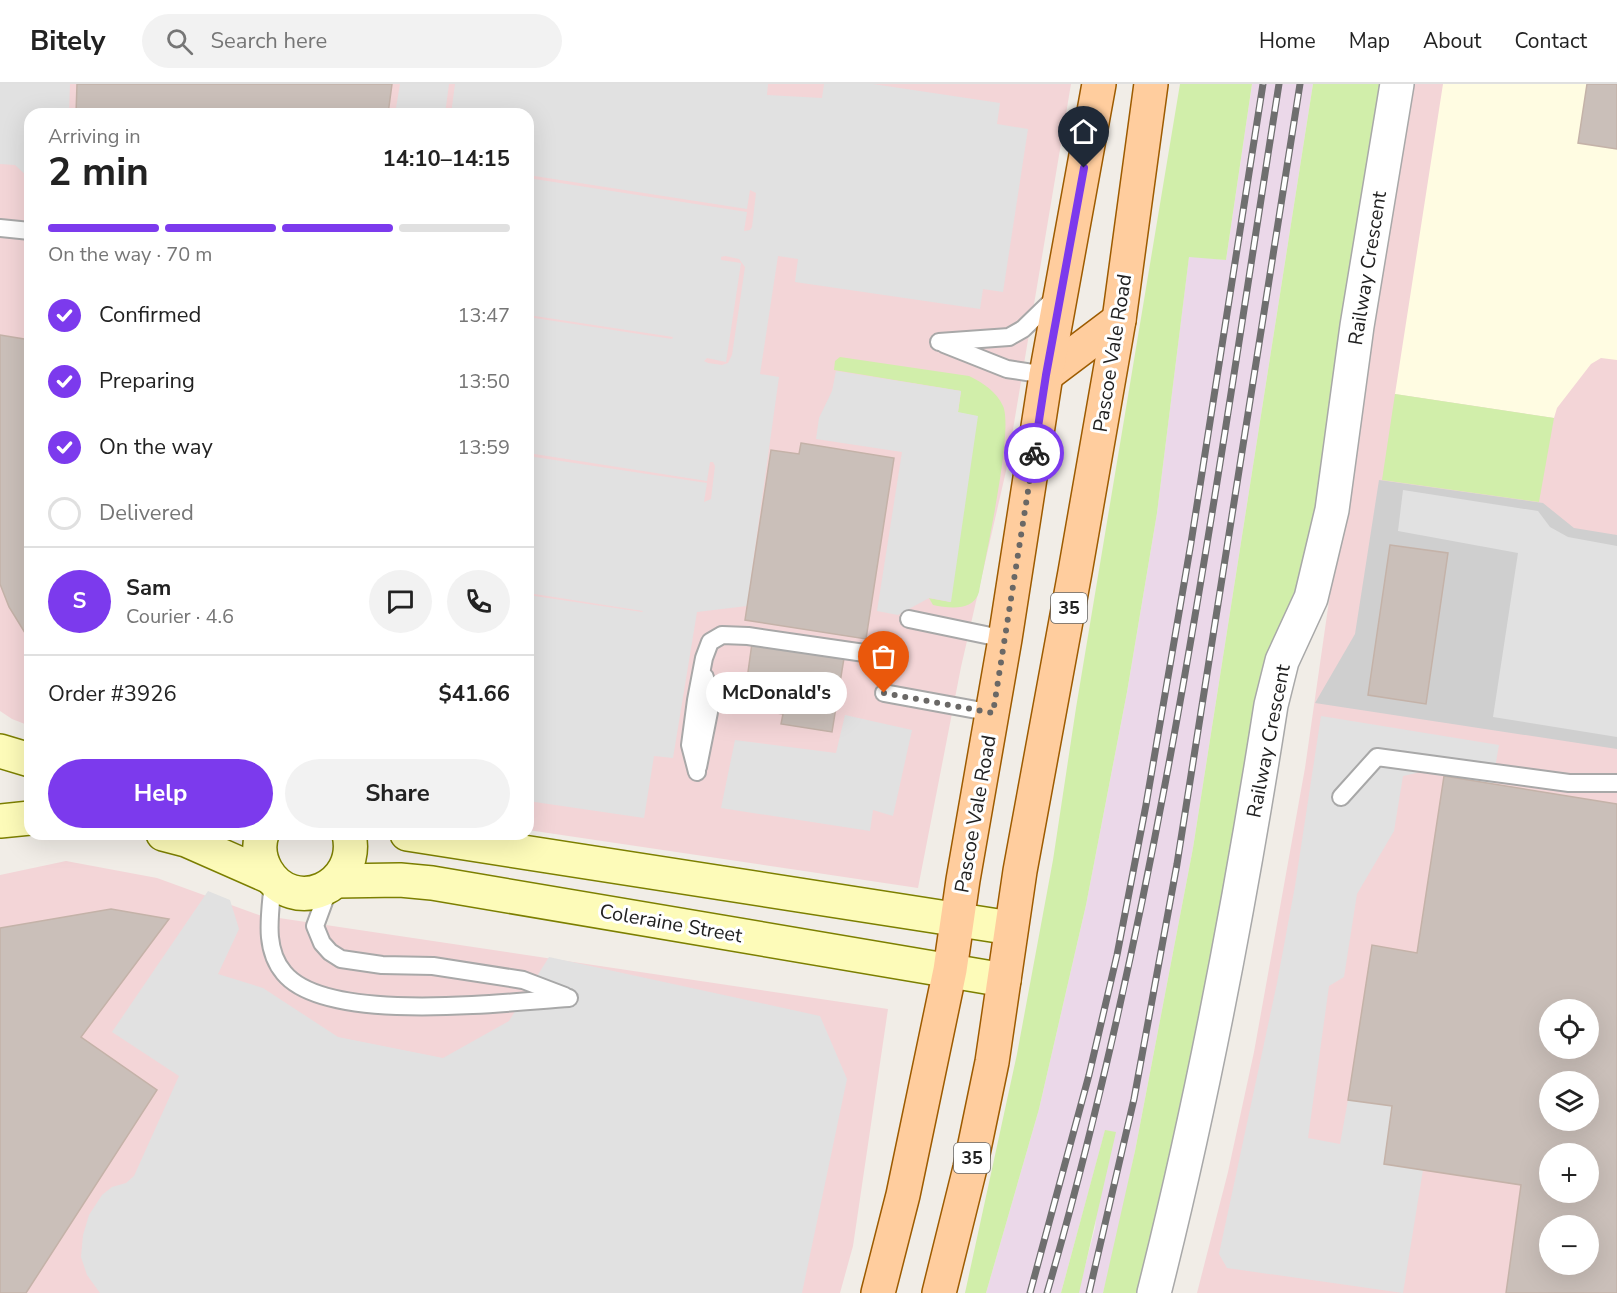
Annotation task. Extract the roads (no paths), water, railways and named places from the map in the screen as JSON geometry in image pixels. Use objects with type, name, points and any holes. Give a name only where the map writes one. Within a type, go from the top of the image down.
[{"type":"main road","name":"Pascoe Vale Road","points":[[878,1293],[903,1195],[950,970],[1046,375],[1099,84]]},
{"type":"main road","name":"Pascoe Vale Road","points":[[939,1293],[970,1168],[989,1074],[1020,871],[1119,320],[1151,84]]},
{"type":"main road","points":[[1046,375],[1119,320]]},
{"type":"street","name":"Railway Crescent","points":[[1154,1293],[1180,1191],[1214,1033],[1271,705],[1282,661],[1311,598],[1332,510],[1357,326],[1397,84]]},
{"type":"street","points":[[0,751],[24,758]]},
{"type":"street","points":[[0,821],[24,819]]},
{"type":"street","points":[[186,840],[272,878]]},
{"type":"street","points":[[261,840],[259,851],[263,864],[272,878]]},
{"type":"street","points":[[332,884],[345,871],[350,858],[350,840]]},
{"type":"street","points":[[445,840],[1011,928]]},
{"type":"street","name":"Coleraine Street","points":[[272,878],[283,887],[306,893],[318,892],[332,884],[400,880],[432,883],[1004,980]]},
{"type":"lane","points":[[0,228],[24,230]]},
{"type":"lane","points":[[1046,375],[1007,369],[939,342],[1009,337],[1023,329],[1060,292]]},
{"type":"lane","points":[[909,619],[1005,639]]},
{"type":"lane","points":[[697,772],[690,745],[704,658],[710,642],[722,635],[748,636],[892,657]]},
{"type":"lane","points":[[884,693],[993,713]]},
{"type":"lane","points":[[1341,797],[1377,757],[1569,783],[1617,783]]},
{"type":"lane","points":[[272,878],[269,923],[270,942],[275,957],[284,973],[294,983],[310,991],[376,1005],[414,1007],[569,998],[522,980],[433,966],[382,964],[341,959],[322,943],[315,926],[332,884]]},
{"type":"railway","points":[[1030,1293],[1089,1075],[1117,955],[1146,805],[1191,543],[1263,84]]},
{"type":"railway","points":[[1047,1293],[1087,1144],[1154,844],[1208,541],[1279,84]]},
{"type":"railway","points":[[1089,1293],[1134,1099],[1177,864],[1300,84]]},
{"type":"place","name":"McDonald's","points":[[884,693]]}]
